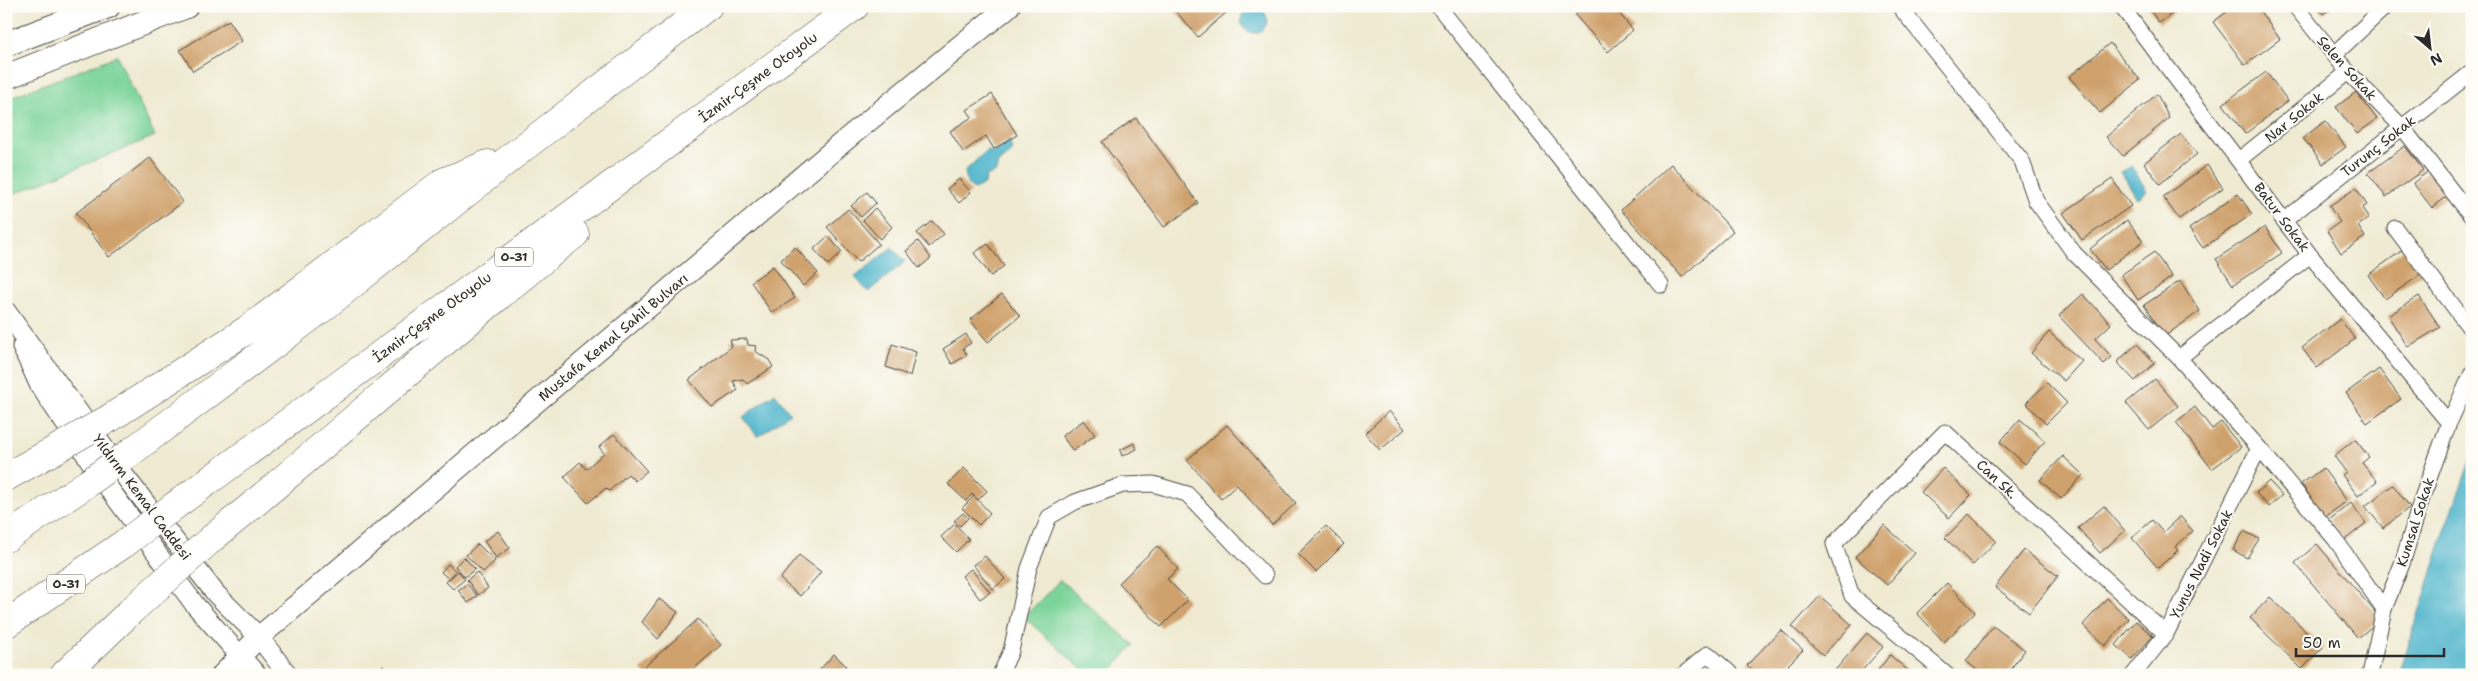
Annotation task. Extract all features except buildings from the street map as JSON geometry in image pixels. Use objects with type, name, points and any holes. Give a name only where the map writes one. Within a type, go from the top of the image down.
[{"type":"highway","points":[[6,538],[131,452],[324,307],[514,154],[708,6]]},
{"type":"highway","name":"İzmir-Çeşme Otoyolu","points":[[6,624],[125,542],[855,6]]},
{"type":"highway","points":[[64,675],[132,610],[210,540],[307,462],[472,318],[862,6]]},
{"type":"highway","points":[[6,477],[110,418],[250,328],[442,182],[514,154]]},
{"type":"main road","points":[[6,44],[108,6]]},
{"type":"main road","points":[[6,77],[186,6]]},
{"type":"main road","name":"Mustafa Kemal Sahil Bulvarı","points":[[222,675],[259,637],[850,136],[1009,6]]},
{"type":"street","points":[[1438,6],[1661,285]]},
{"type":"street","points":[[1899,6],[2022,161],[2036,201],[2074,253],[2179,358],[2259,448],[2335,540],[2384,609]]},
{"type":"street","name":"Batur Sokak","points":[[2121,6],[2310,255],[2449,423]]},
{"type":"street","name":"Selen Sokak","points":[[2295,6],[2348,72],[2402,126],[2472,217]]},
{"type":"street","points":[[2334,55],[2386,6]]},
{"type":"street","name":"Nar Sokak","points":[[2239,160],[2348,72]]},
{"type":"street","name":"Turunç Sokak","points":[[2285,220],[2472,72]]},
{"type":"street","points":[[2395,228],[2472,331]]},
{"type":"street","points":[[2179,358],[2310,255]]},
{"type":"street","name":"Yıldırım Kemal Caddesi","points":[[6,312],[123,474],[210,586],[259,637],[288,675]]},
{"type":"street","name":"Yıldırım Kemal Caddesi","points":[[6,312],[40,386],[142,533],[195,604],[240,658],[257,675]]},
{"type":"street","name":"Kumsal Sokak","points":[[2370,675],[2384,609],[2402,564],[2422,498],[2449,423],[2472,373]]},
{"type":"street","name":"Can Sk.","points":[[1947,675],[1852,596],[1834,544],[1945,432],[2166,634]]},
{"type":"street","name":"Yunus Nadi Sokak","points":[[2133,675],[2166,634],[2259,448]]},
{"type":"street","points":[[1000,675],[1011,651],[1029,568],[1049,517],[1075,502],[1123,484],[1153,484],[1187,494],[1265,576]]},
{"type":"street","points":[[1683,675],[1708,654],[1732,675]]},
{"type":"shaded area","points":[[6,329],[13,368],[6,373]]},
{"type":"green space","points":[[117,56],[155,136],[6,197],[6,99]]},
{"type":"green space","points":[[1060,580],[1134,645],[1107,675],[1088,675],[1024,617]]},
{"type":"water","points":[[1254,7],[1263,11],[1267,20],[1263,29],[1254,33],[1245,29],[1241,20],[1245,11]]},
{"type":"water","points":[[1010,141],[1012,152],[998,163],[996,172],[986,176],[985,184],[974,189],[967,184],[965,171],[987,150],[994,152]]},
{"type":"water","points":[[2132,166],[2147,191],[2137,198],[2121,172]]},
{"type":"water","points":[[892,247],[905,262],[868,292],[855,277]]},
{"type":"water","points":[[775,393],[790,413],[758,437],[743,417]]},
{"type":"water","points":[[2472,455],[2472,675],[2399,675],[2445,531]]}]
